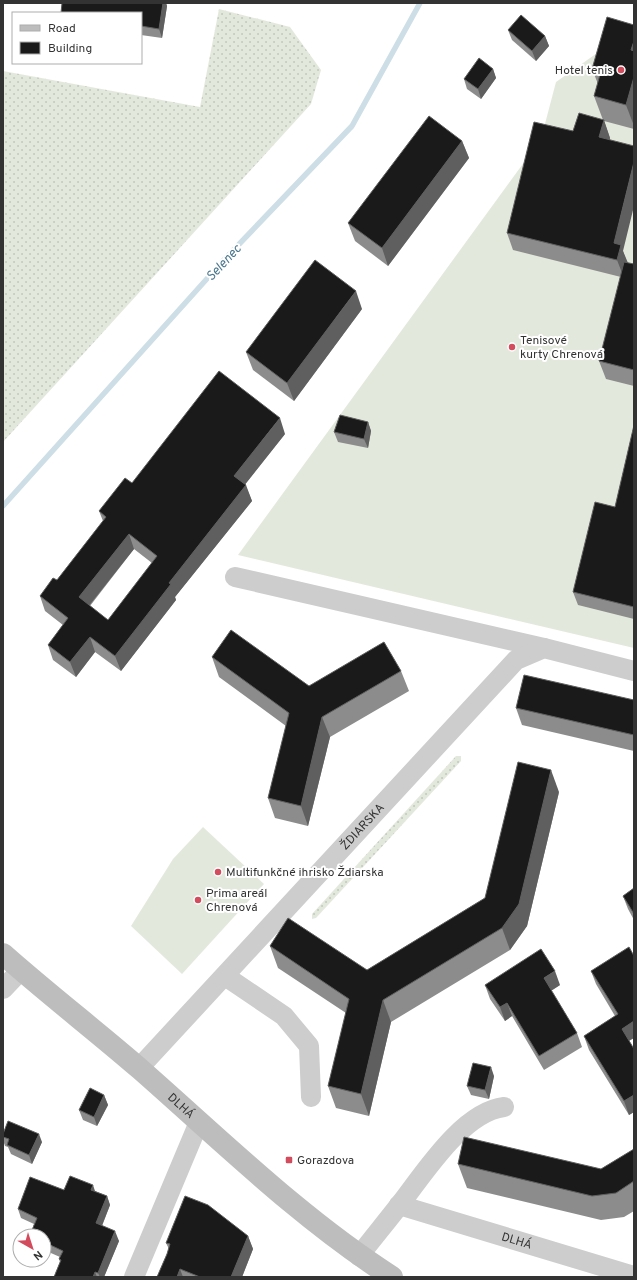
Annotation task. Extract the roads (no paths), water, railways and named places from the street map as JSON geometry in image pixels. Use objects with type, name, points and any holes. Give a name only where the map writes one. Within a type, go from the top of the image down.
[{"type":"street","points":[[235,577],[544,648],[634,671]]},
{"type":"street","name":"ŽDIARSKA","points":[[140,1068],[516,660],[544,648]]},
{"type":"street","name":"DLHÁ","points":[[3,954],[140,1068],[199,1122],[307,1216],[359,1256],[392,1277]]},
{"type":"street","points":[[3,989],[21,970]]},
{"type":"street","points":[[225,976],[284,1016],[309,1046],[311,1097]]},
{"type":"street","points":[[359,1256],[449,1142],[472,1122],[493,1108],[504,1107]]},
{"type":"street","points":[[134,1277],[199,1122]]},
{"type":"street","name":"DLHÁ","points":[[399,1205],[634,1276]]},
{"type":"waterway","name":"Selenec","points":[[3,506],[222,262],[352,126],[420,3]]},
{"type":"place","name":"Hotel tenis","points":[[621,70]]},
{"type":"place","name":"Tenisové kurty Chrenová","points":[[512,347]]},
{"type":"place","name":"Multifunkčné ihrisko Ždiarska","points":[[218,872]]},
{"type":"place","name":"Prima areál Chrenová","points":[[198,900]]},
{"type":"place","name":"Gorazdova","points":[[289,1160]]}]
